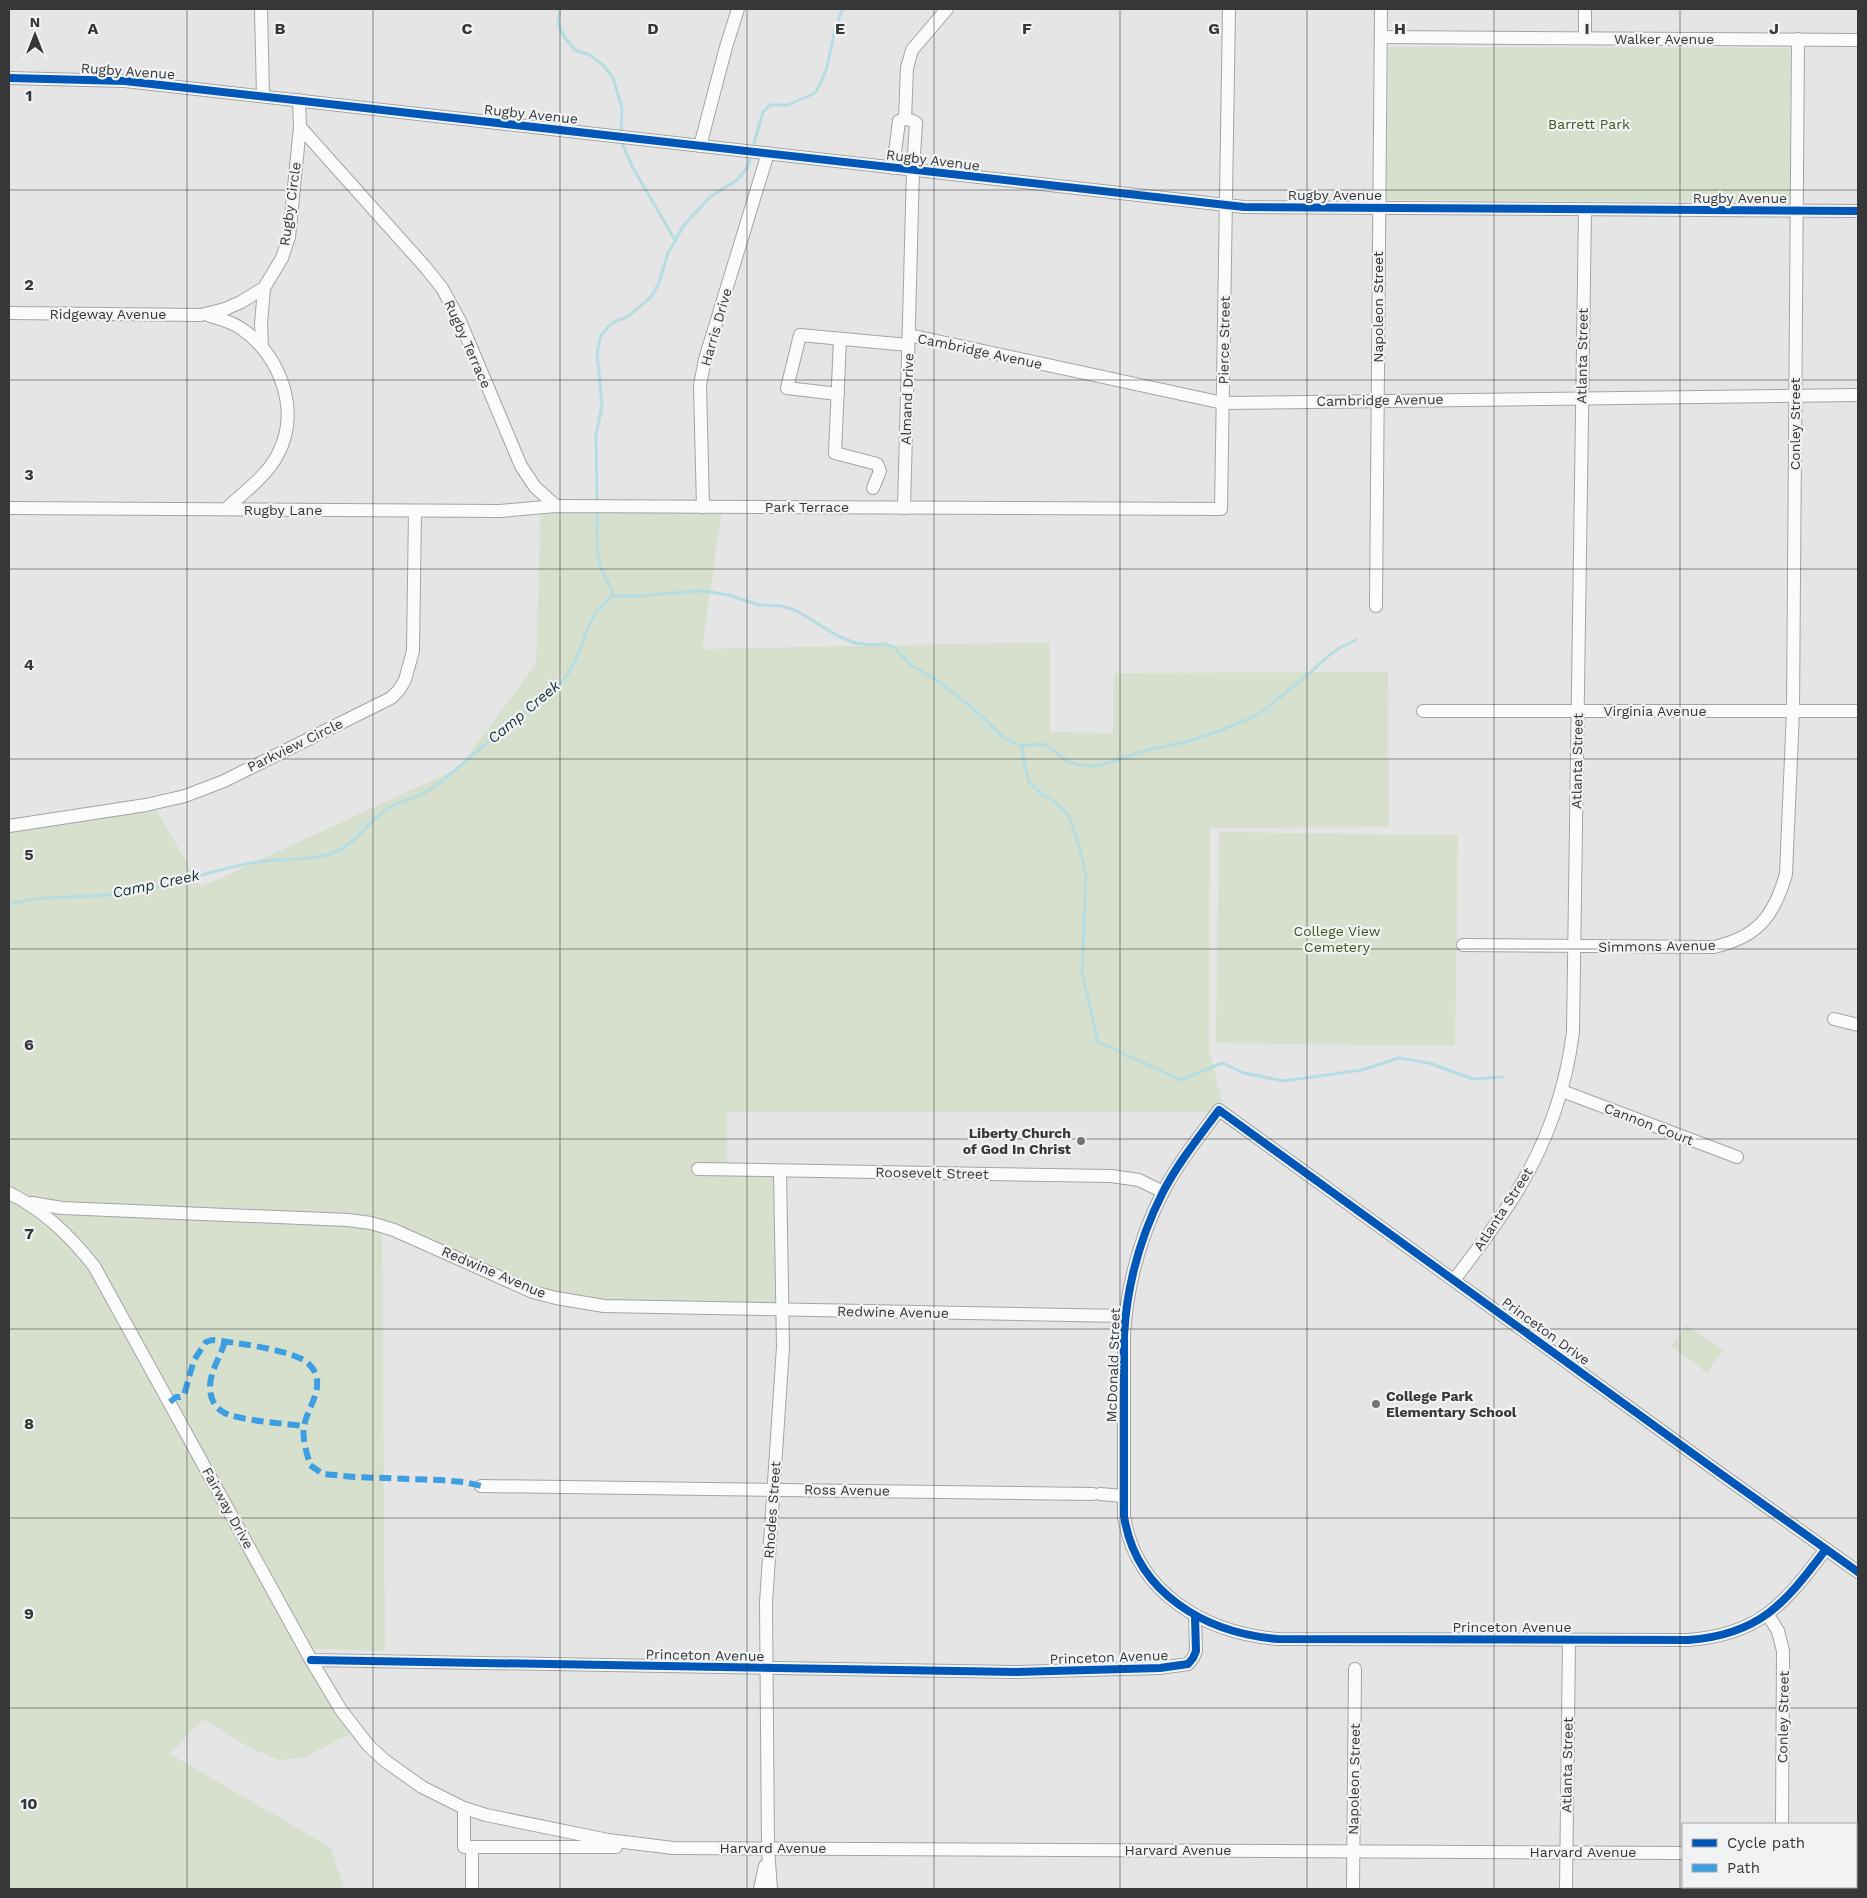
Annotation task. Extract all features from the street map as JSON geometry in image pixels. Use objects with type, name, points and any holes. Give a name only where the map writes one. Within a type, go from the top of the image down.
[{"type":"street","points":[[261,9],[263,96]]},
{"type":"street","points":[[700,146],[738,9]]},
{"type":"street","points":[[893,168],[899,122],[905,119],[907,68],[912,50],[947,9]]},
{"type":"street","name":"Pierce Street","points":[[1058,508],[1221,509],[1228,9]]},
{"type":"street","name":"Napoleon Street","points":[[1376,606],[1381,9]]},
{"type":"street","points":[[1585,9],[1585,38]]},
{"type":"street","name":"Walker Avenue","points":[[1381,37],[1858,40]]},
{"type":"street","name":"Conley Street","points":[[1789,808],[1793,711],[1798,39]]},
{"type":"street","name":"Rugby Avenue","points":[[9,78],[125,81],[1226,206],[1858,211]]},
{"type":"street","name":"Rugby Circle","points":[[208,314],[225,309],[264,288],[282,258],[289,236],[300,127],[299,100]]},
{"type":"street","name":"Almand Drive","points":[[904,508],[913,170],[916,123],[905,119]]},
{"type":"street","name":"Rugby Terrace","points":[[300,127],[442,288],[460,321],[521,466],[535,487],[556,506]]},
{"type":"street","name":"Harris Drive","points":[[703,507],[700,385],[768,153]]},
{"type":"street","name":"Atlanta Street","points":[[1454,1280],[1518,1191],[1542,1146],[1562,1091],[1570,1061],[1573,1032],[1575,946],[1585,209]]},
{"type":"street","points":[[262,347],[261,324],[264,288]]},
{"type":"street","name":"Ridgeway Avenue","points":[[9,313],[208,314]]},
{"type":"street","points":[[208,314],[241,328],[262,347],[281,377],[286,395],[288,414],[285,436],[278,454],[268,469],[226,509]]},
{"type":"street","name":"Cambridge Avenue","points":[[838,394],[787,388],[800,335],[840,339],[908,340],[1223,403],[1858,395]]},
{"type":"street","points":[[840,339],[835,453],[877,464],[880,470],[873,488]]},
{"type":"street","name":"Park Terrace","points":[[556,506],[1058,508]]},
{"type":"street","name":"Rugby Lane","points":[[9,508],[500,511],[556,506]]},
{"type":"street","name":"Parkview Circle","points":[[9,826],[146,805],[185,796],[224,781],[391,698],[405,680],[413,651],[415,511]]},
{"type":"street","name":"Virginia Avenue","points":[[1422,712],[1858,711]]},
{"type":"street","name":"Simmons Avenue","points":[[1463,945],[1714,947],[1742,938],[1764,921],[1779,899],[1786,874],[1789,808]]},
{"type":"street","points":[[1834,1018],[1858,1025]]},
{"type":"street","name":"Cannon Court","points":[[1562,1091],[1737,1157]]},
{"type":"street","name":"Princeton Drive","points":[[1219,1110],[1858,1572]]},
{"type":"street","name":"McDonald Street","points":[[1195,1616],[1164,1593],[1151,1579],[1142,1566],[1127,1534],[1123,1496],[1125,1316],[1138,1254],[1154,1211],[1163,1192],[1186,1155],[1219,1110]]},
{"type":"street","name":"Roosevelt Street","points":[[698,1169],[1111,1176],[1140,1180],[1163,1192]]},
{"type":"street","name":"Rhodes Street","points":[[771,1889],[768,1848],[766,1603],[781,1385],[783,1310],[780,1171]]},
{"type":"street","name":"Redwine Avenue","points":[[14,1195],[34,1204],[62,1208],[348,1220],[371,1223],[394,1230],[513,1284],[556,1298],[604,1306],[1125,1316]]},
{"type":"street","name":"Fairway Drive","points":[[14,1195],[48,1218],[68,1235],[94,1266],[120,1310],[311,1660],[341,1710],[368,1745],[390,1765],[422,1787],[464,1808]]},
{"type":"street","name":"Ross Avenue","points":[[481,1486],[774,1488],[1123,1496]]},
{"type":"street","name":"Princeton Avenue","points":[[311,1660],[1032,1672],[1140,1669],[1188,1664],[1194,1658],[1196,1651],[1195,1616],[1215,1626],[1234,1632],[1278,1639],[1709,1639],[1742,1629],[1768,1614],[1796,1588],[1826,1549]]},
{"type":"street","name":"Conley Street","points":[[1768,1614],[1778,1631],[1783,1651],[1782,1823]]},
{"type":"street","name":"Atlanta Street","points":[[1566,1889],[1569,1640]]},
{"type":"street","name":"Napoleon Street","points":[[1353,1889],[1355,1668]]},
{"type":"street","points":[[464,1808],[464,1847],[472,1847],[472,1889]]},
{"type":"street","name":"Harvard Avenue","points":[[464,1808],[486,1815],[608,1840],[673,1848]]},
{"type":"street","name":"Harvard Avenue","points":[[472,1847],[1682,1853]]},
{"type":"street","name":"Rhodes Street","points":[[760,1889],[768,1848]]},
{"type":"green space","name":"Barrett Park","points":[[1389,47],[1790,48],[1790,202],[1386,200]]},
{"type":"green space","points":[[541,504],[722,510],[702,649],[1050,642],[1050,732],[1113,733],[1114,673],[1388,672],[1389,827],[1210,828],[1209,1050],[1225,1112],[727,1112],[727,1176],[779,1176],[779,1312],[605,1303],[540,1290],[382,1229],[385,1651],[312,1649],[357,1733],[337,1740],[304,1758],[279,1760],[252,1749],[203,1719],[170,1754],[330,1847],[344,1889],[9,1889],[9,822],[153,804],[201,887],[459,768],[536,664]]},
{"type":"green space","name":"College View Cemetery","points":[[1219,832],[1458,835],[1455,1046],[1216,1043]]},
{"type":"green space","points":[[1687,1325],[1723,1351],[1707,1373],[1671,1346]]},
{"type":"waterway","points":[[560,9],[558,24],[565,38],[575,50],[590,55],[603,65],[613,78],[622,108],[621,133]]},
{"type":"waterway","name":"Camp Creek","points":[[754,143],[763,112],[770,105],[788,105],[815,93],[826,71],[835,29],[843,9]]},
{"type":"waterway","points":[[621,141],[633,168],[675,240]]},
{"type":"waterway","name":"Camp Creek","points":[[597,503],[596,436],[602,405],[597,353],[601,335],[612,323],[627,317],[651,297],[659,283],[668,253],[684,225],[710,197],[737,180],[747,168],[752,154]]},
{"type":"waterway","name":"Camp Creek","points":[[597,509],[598,559],[613,596]]},
{"type":"waterway","points":[[613,596],[639,596],[697,591],[712,592],[759,605],[782,606],[797,611],[838,636],[855,643],[884,644],[894,647],[911,665],[938,681],[976,711],[1004,738],[1022,746],[1047,745],[1067,761],[1078,765],[1096,766],[1147,750],[1186,742],[1249,719],[1263,711],[1328,656],[1356,640]]},
{"type":"waterway","name":"Camp Creek","points":[[9,904],[39,899],[132,892],[241,865],[316,857],[335,852],[355,839],[384,811],[428,791],[441,782],[560,684],[573,665],[596,612],[603,603],[613,596]]},
{"type":"waterway","points":[[1022,746],[1029,782],[1041,794],[1053,800],[1069,816],[1080,849],[1086,875],[1082,973],[1098,1042],[1181,1080],[1222,1063],[1244,1073],[1284,1081],[1362,1070],[1399,1058],[1429,1063],[1473,1079],[1503,1077]]},
{"type":"marked path","points":[[170,1402],[176,1397],[184,1395],[194,1360],[206,1342],[212,1340],[281,1352],[305,1360],[316,1374],[316,1392],[305,1421],[304,1437],[310,1465],[323,1474],[440,1480],[481,1486]]},
{"type":"marked path","points":[[225,1341],[214,1368],[210,1386],[213,1401],[217,1407],[229,1415],[238,1417],[304,1426]]},
{"type":"cycle path","points":[[9,78],[125,81],[1244,207],[1858,211]]},
{"type":"cycle path","points":[[1826,1549],[1811,1568],[1797,1585],[1769,1613],[1734,1631],[1713,1637],[1688,1640],[1278,1639],[1251,1635],[1225,1628],[1200,1618],[1178,1604],[1159,1587],[1143,1567],[1131,1543],[1124,1516],[1124,1335],[1128,1298],[1141,1244],[1169,1181],[1219,1110],[1858,1572]]},
{"type":"cycle path","points":[[311,1660],[1016,1672],[1160,1668],[1188,1664],[1193,1658],[1196,1651],[1195,1616]]},
{"type":"place","name":"Liberty Church of God In Christ","points":[[1081,1141]]},
{"type":"place","name":"College Park Elementary School","points":[[1376,1404]]}]
